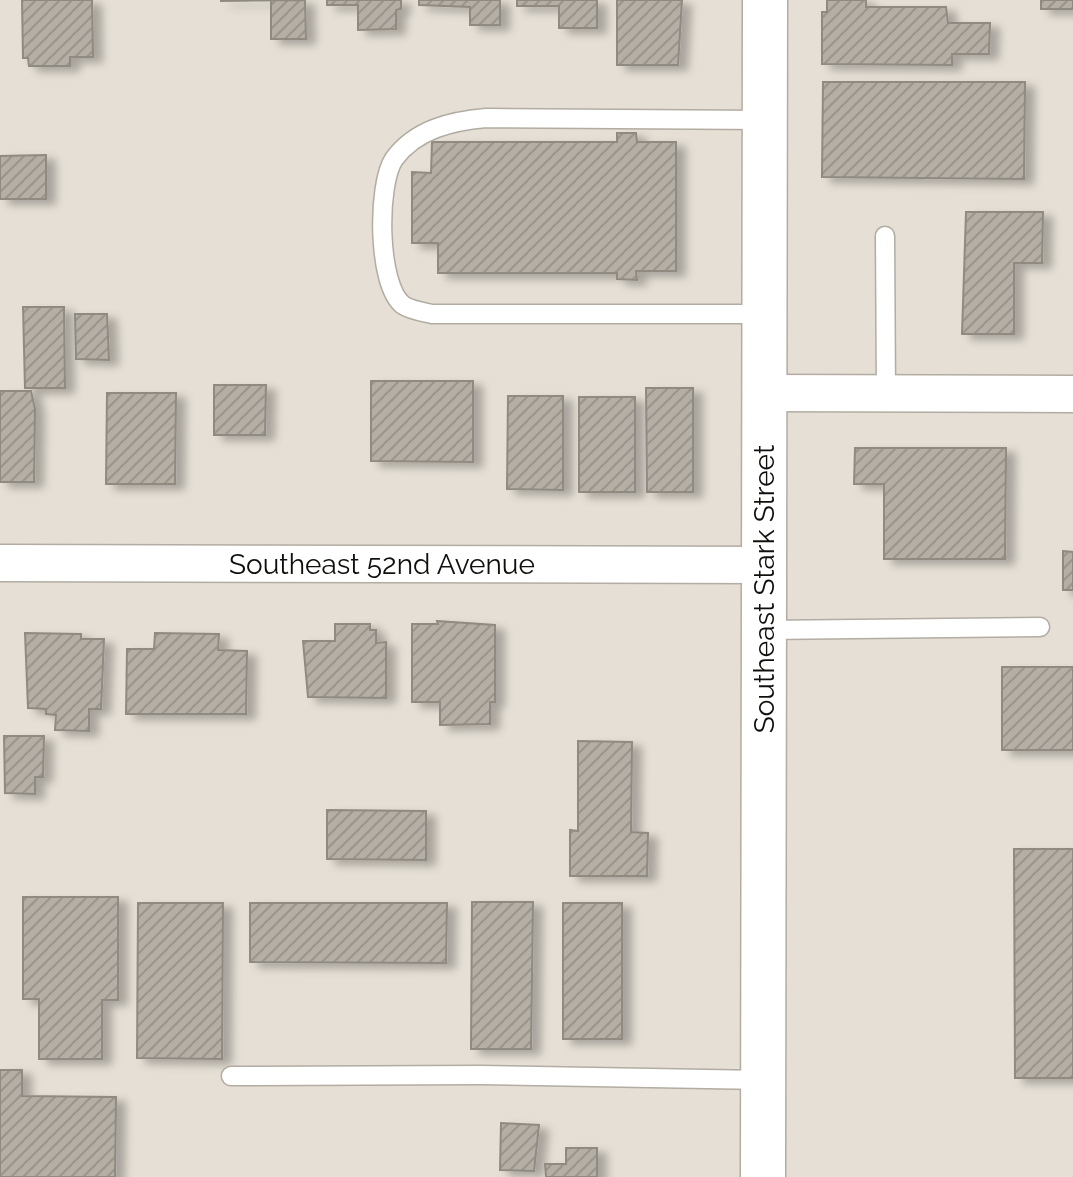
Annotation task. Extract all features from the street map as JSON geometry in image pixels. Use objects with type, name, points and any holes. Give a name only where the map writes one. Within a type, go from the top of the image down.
[{"type":"street","name":"Southeast Stark Street","points":[[763,1177],[765,0]]},
{"type":"street","points":[[765,393],[1073,394]]},
{"type":"street","name":"Southeast 52nd Avenue","points":[[0,563],[764,565]]},
{"type":"lane","points":[[765,120],[486,118],[455,121],[424,133],[392,162],[386,179],[383,265],[392,291],[404,306],[432,314],[765,314]]},
{"type":"lane","points":[[885,236],[886,393]]},
{"type":"lane","points":[[764,630],[1040,627]]},
{"type":"lane","points":[[231,1076],[481,1075],[763,1080]]},
{"type":"building","points":[[22,0],[92,0],[93,57],[70,57],[70,66],[29,66],[28,58],[23,58]]},
{"type":"building","points":[[271,0],[305,0],[306,39],[271,39]]},
{"type":"building","points":[[327,0],[401,0],[401,9],[396,10],[396,29],[358,30],[358,5],[327,5]]},
{"type":"building","points":[[419,0],[500,0],[500,25],[470,25],[470,7],[419,5]]},
{"type":"building","points":[[517,0],[597,0],[597,28],[559,28],[559,6],[517,6]]},
{"type":"building","points":[[617,0],[682,0],[678,65],[617,65]]},
{"type":"building","points":[[827,0],[866,0],[866,7],[946,7],[948,23],[990,23],[989,54],[952,54],[952,65],[822,64],[822,12],[827,12]]},
{"type":"building","points":[[1041,0],[1073,0],[1073,9],[1041,9]]},
{"type":"building","points":[[823,82],[1025,82],[1024,179],[822,177]]},
{"type":"building","points":[[617,133],[636,133],[637,142],[676,142],[676,271],[636,271],[637,280],[617,279],[617,273],[438,273],[438,243],[412,243],[412,172],[431,173],[432,142],[617,142]]},
{"type":"building","points":[[46,155],[46,199],[0,199],[0,156]]},
{"type":"building","points":[[966,212],[1043,212],[1042,263],[1014,263],[1014,334],[962,334]]},
{"type":"building","points":[[23,307],[64,307],[65,388],[25,388]]},
{"type":"building","points":[[75,314],[107,314],[109,360],[76,359]]},
{"type":"building","points":[[371,381],[473,381],[473,462],[371,461]]},
{"type":"building","points":[[214,385],[266,385],[265,435],[214,435]]},
{"type":"building","points":[[646,388],[693,388],[693,492],[647,492]]},
{"type":"building","points":[[0,391],[31,391],[35,409],[34,482],[0,482]]},
{"type":"building","points":[[107,393],[176,393],[175,484],[106,484]]},
{"type":"building","points":[[508,396],[563,396],[563,490],[507,489]]},
{"type":"building","points":[[579,397],[635,397],[635,492],[579,492]]},
{"type":"building","points":[[855,448],[1006,448],[1005,559],[884,559],[884,484],[854,484]]},
{"type":"building","points":[[1063,551],[1073,552],[1073,590],[1063,590]]},
{"type":"building","points":[[437,621],[495,625],[495,702],[490,702],[490,724],[440,725],[440,702],[412,702],[412,624],[438,624]]},
{"type":"building","points":[[335,624],[370,624],[370,630],[376,630],[376,643],[386,642],[386,698],[308,697],[303,641],[335,641]]},
{"type":"building","points":[[25,633],[81,634],[81,639],[104,639],[101,709],[89,709],[89,731],[55,730],[56,715],[46,714],[46,709],[28,708]]},
{"type":"building","points":[[155,633],[219,634],[218,650],[247,651],[246,714],[126,714],[127,649],[154,649]]},
{"type":"building","points":[[1002,667],[1073,667],[1073,750],[1002,750]]},
{"type":"building","points":[[4,736],[44,736],[43,777],[35,777],[35,794],[5,793]]},
{"type":"building","points":[[578,741],[632,742],[631,832],[648,833],[647,876],[570,876],[570,830],[578,831]]},
{"type":"building","points":[[327,810],[426,811],[426,860],[327,859]]},
{"type":"building","points":[[1014,849],[1073,849],[1073,1078],[1015,1078]]},
{"type":"building","points":[[23,897],[118,897],[118,1000],[102,1000],[102,1059],[39,1059],[39,999],[23,999]]},
{"type":"building","points":[[472,902],[533,902],[531,1049],[471,1049]]},
{"type":"building","points":[[138,903],[223,903],[222,1059],[137,1058]]},
{"type":"building","points":[[250,903],[447,903],[446,963],[250,962]]},
{"type":"building","points":[[563,903],[622,903],[622,1039],[563,1039]]},
{"type":"building","points":[[0,1070],[22,1070],[22,1096],[116,1097],[115,1177],[0,1177]]},
{"type":"building","points":[[501,1123],[539,1125],[534,1171],[500,1170]]},
{"type":"building","points":[[566,1148],[597,1148],[597,1177],[546,1177],[545,1164],[566,1164]]}]
